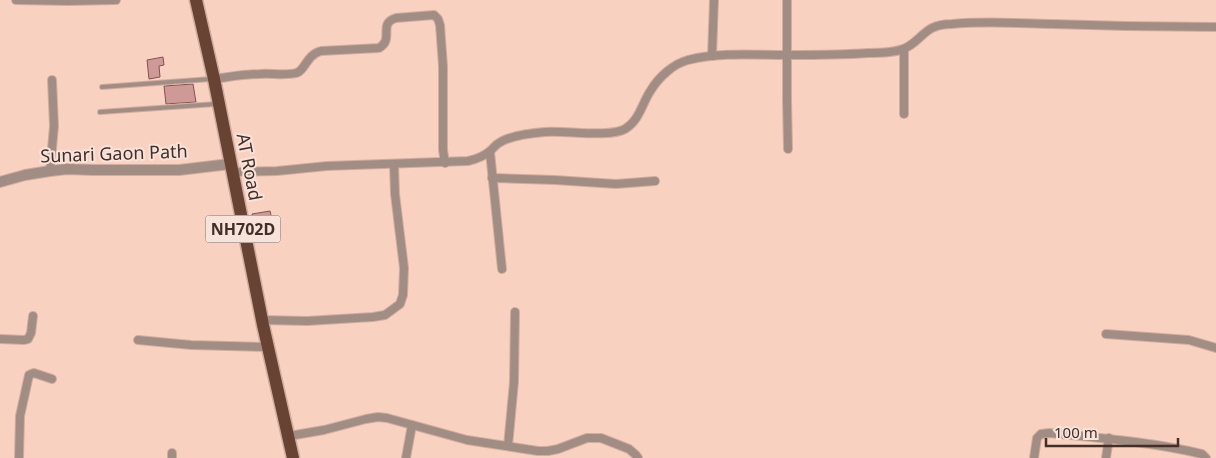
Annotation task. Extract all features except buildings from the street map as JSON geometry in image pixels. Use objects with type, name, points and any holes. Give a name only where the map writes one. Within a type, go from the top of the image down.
[{"type":"highway","name":"AT Road","points":[[196,0],[214,79],[262,320],[293,458]]},
{"type":"street","points":[[16,0],[116,0]]},
{"type":"street","points":[[712,56],[714,0]]},
{"type":"street","points":[[788,0],[788,149]]},
{"type":"street","points":[[214,79],[259,74],[294,74],[302,70],[309,58],[317,52],[382,47],[386,40],[386,27],[391,19],[434,15],[440,25],[443,66],[443,150],[446,163]]},
{"type":"street","points":[[231,168],[277,171],[327,166],[468,161],[481,158],[499,143],[512,138],[546,132],[610,133],[623,130],[638,117],[650,90],[665,74],[687,60],[712,56],[895,51],[904,49],[931,28],[951,24],[986,22],[1216,27]]},
{"type":"street","points":[[904,49],[904,114]]},
{"type":"street","points":[[50,171],[54,126],[52,80]]},
{"type":"street","points":[[490,152],[502,269]]},
{"type":"street","points":[[262,320],[307,321],[373,317],[385,315],[400,304],[403,295],[404,268],[394,194],[394,164]]},
{"type":"street","name":"Sunari Gaon Path","points":[[0,182],[25,175],[67,169],[179,170],[231,168]]},
{"type":"street","points":[[492,178],[609,184],[655,181]]},
{"type":"street","points":[[508,446],[514,382],[515,312]]},
{"type":"street","points":[[0,339],[28,339],[31,333],[32,316]]},
{"type":"street","points":[[1106,334],[1189,340],[1216,348]]},
{"type":"street","points":[[138,340],[191,345],[268,348]]},
{"type":"street","points":[[19,458],[20,416],[29,375],[34,373],[52,379]]},
{"type":"street","points":[[289,436],[378,417],[388,418],[467,440],[548,451],[587,438],[601,438],[629,449],[638,458]]},
{"type":"street","points":[[406,458],[412,425]]},
{"type":"street","points":[[1034,458],[1037,438],[1042,434],[1049,433],[1110,438],[1190,451],[1202,454],[1206,458]]},
{"type":"street","points":[[1106,458],[1110,438]]},
{"type":"lane","points":[[102,87],[214,79]]},
{"type":"lane","points":[[100,112],[218,104]]}]
